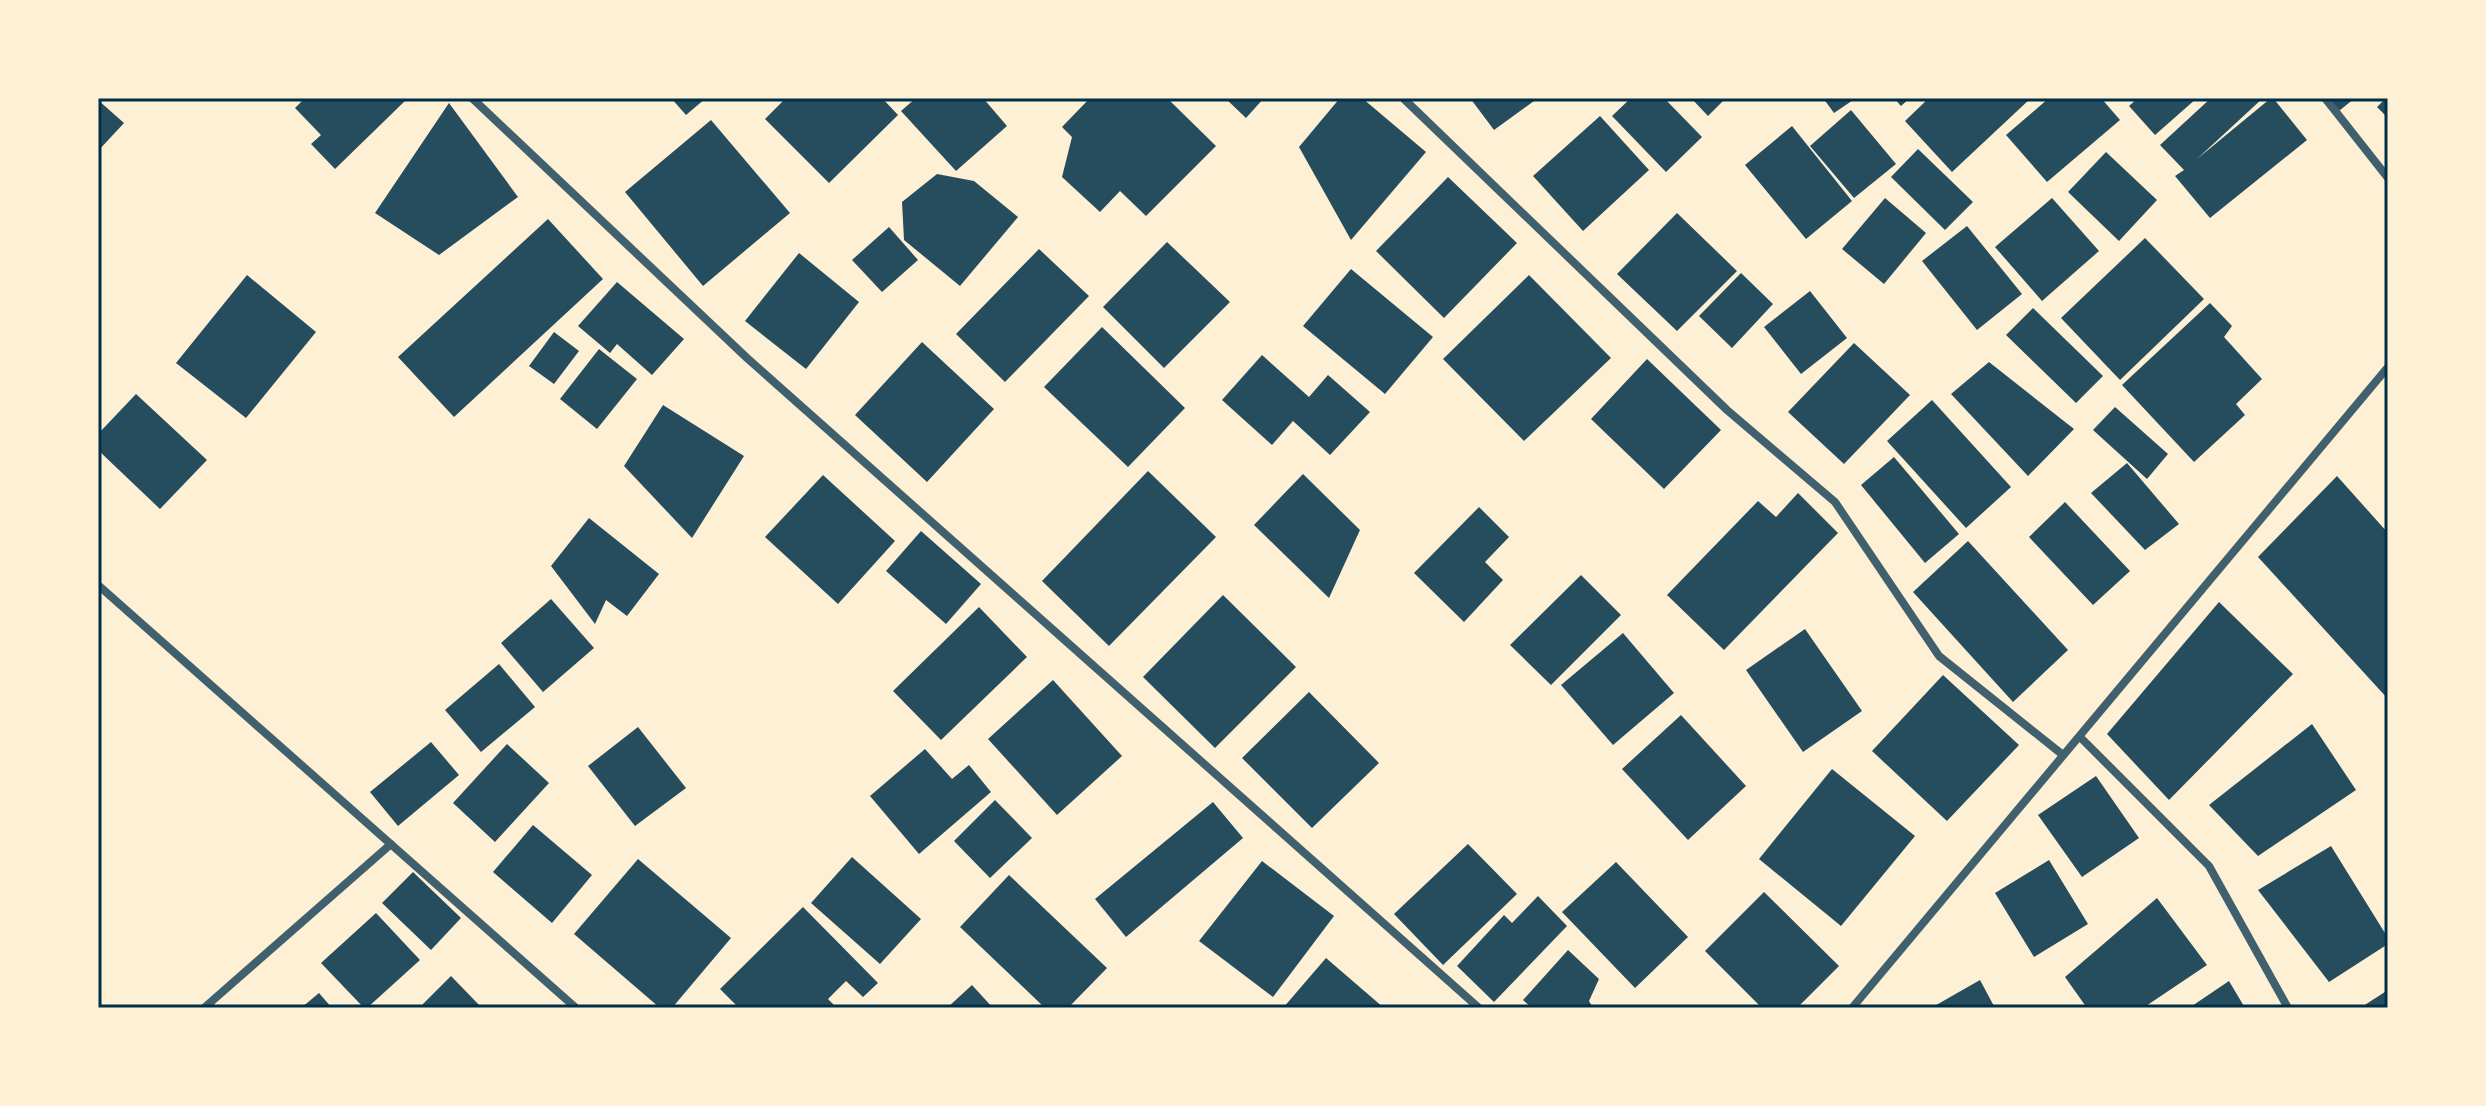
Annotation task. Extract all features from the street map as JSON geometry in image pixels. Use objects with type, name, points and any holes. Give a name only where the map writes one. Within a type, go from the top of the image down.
[{"type":"street","points":[[472,98],[747,358],[1479,1008]]},
{"type":"street","points":[[1403,98],[1715,399],[1835,502],[1939,656],[2063,755]]},
{"type":"street","points":[[2325,98],[2388,178]]},
{"type":"street","points":[[1852,1008],[2388,367]]},
{"type":"street","points":[[98,585],[576,1008]]},
{"type":"street","points":[[2080,737],[2209,866],[2288,1008]]},
{"type":"street","points":[[204,1008],[391,844]]},
{"type":"building","points":[[305,98],[408,98],[335,169],[311,144],[321,135],[295,108]]},
{"type":"building","points":[[671,98],[706,98],[686,115]]},
{"type":"building","points":[[786,98],[882,98],[898,115],[829,183],[765,119]]},
{"type":"building","points":[[916,98],[983,98],[1007,126],[956,171],[901,111]]},
{"type":"building","points":[[1090,98],[1167,98],[1216,146],[1146,216],[1120,191],[1100,212],[1062,177],[1072,137],[1062,127]]},
{"type":"building","points":[[1225,98],[1264,98],[1246,118]]},
{"type":"building","points":[[1340,98],[1362,98],[1426,152],[1351,240],[1299,147]]},
{"type":"building","points":[[1470,98],[1532,98],[1534,101],[1494,130]]},
{"type":"building","points":[[1631,98],[1664,98],[1702,137],[1666,172],[1612,116]]},
{"type":"building","points":[[1691,98],[1726,98],[1708,116]]},
{"type":"building","points":[[1823,98],[1856,98],[1834,113]]},
{"type":"building","points":[[1894,98],[1910,98],[1901,106]]},
{"type":"building","points":[[1929,98],[2031,98],[1952,172],[1905,121]]},
{"type":"building","points":[[2049,98],[2101,98],[2120,120],[2047,182],[2006,135]]},
{"type":"building","points":[[2138,98],[2197,98],[2155,135],[2129,106]]},
{"type":"building","points":[[2211,98],[2263,98],[2197,159],[2271,98],[2307,140],[2210,218],[2175,176],[2184,170],[2160,145]]},
{"type":"building","points":[[2320,98],[2355,98],[2334,115]]},
{"type":"building","points":[[2388,98],[2388,118],[2377,107]]},
{"type":"building","points":[[98,100],[124,123],[98,151]]},
{"type":"building","points":[[449,103],[518,197],[439,255],[375,213]]},
{"type":"building","points":[[1851,110],[1896,164],[1854,198],[1810,146]]},
{"type":"building","points":[[1600,116],[1649,170],[1583,231],[1533,176]]},
{"type":"building","points":[[711,120],[790,213],[703,286],[625,192]]},
{"type":"building","points":[[1792,126],[1852,201],[1806,239],[1745,165]]},
{"type":"building","points":[[1918,149],[1973,202],[1945,230],[1891,177]]},
{"type":"building","points":[[2106,152],[2157,200],[2119,241],[2068,192]]},
{"type":"building","points":[[937,174],[974,181],[1018,217],[960,286],[904,240],[902,202]]},
{"type":"building","points":[[1448,177],[1517,243],[1444,318],[1376,251]]},
{"type":"building","points":[[1885,198],[1926,233],[1884,284],[1842,249]]},
{"type":"building","points":[[2052,198],[2099,251],[2042,301],[1995,247]]},
{"type":"building","points":[[1677,213],[1737,271],[1677,331],[1617,274]]},
{"type":"building","points":[[548,219],[603,279],[454,417],[398,357]]},
{"type":"building","points":[[1967,226],[2022,294],[1977,330],[1922,261]]},
{"type":"building","points":[[889,227],[918,260],[882,292],[852,260]]},
{"type":"building","points":[[2145,238],[2204,299],[2120,380],[2061,318]]},
{"type":"building","points":[[1167,242],[1230,302],[1164,368],[1103,307]]},
{"type":"building","points":[[1039,249],[1089,296],[1005,382],[956,334]]},
{"type":"building","points":[[799,253],[859,302],[806,369],[745,321]]},
{"type":"building","points":[[1351,269],[1433,337],[1385,394],[1303,326]]},
{"type":"building","points":[[1741,273],[1773,304],[1732,348],[1699,316]]},
{"type":"building","points":[[247,275],[316,332],[246,418],[176,363]]},
{"type":"building","points":[[1529,275],[1611,358],[1524,441],[1443,359]]},
{"type":"building","points":[[617,282],[684,339],[652,375],[617,344],[610,353],[578,326]]},
{"type":"building","points":[[1810,291],[1847,338],[1801,374],[1764,327]]},
{"type":"building","points":[[2210,303],[2232,326],[2224,337],[2262,379],[2236,404],[2245,415],[2194,462],[2122,385]]},
{"type":"building","points":[[2033,308],[2103,376],[2076,403],[2006,335]]},
{"type":"building","points":[[1102,327],[1185,408],[1128,467],[1044,387]]},
{"type":"building","points":[[554,332],[579,351],[554,384],[529,366]]},
{"type":"building","points":[[922,342],[994,409],[927,482],[855,415]]},
{"type":"building","points":[[1854,343],[1910,395],[1844,464],[1788,412]]},
{"type":"building","points":[[599,349],[637,379],[597,429],[560,399]]},
{"type":"building","points":[[1262,355],[1309,397],[1328,375],[1370,412],[1330,455],[1293,421],[1272,445],[1222,400]]},
{"type":"building","points":[[1647,359],[1721,430],[1664,489],[1591,419]]},
{"type":"building","points":[[1989,362],[2074,429],[2028,476],[1951,394]]},
{"type":"building","points":[[136,394],[207,460],[160,509],[98,450],[98,434]]},
{"type":"building","points":[[1932,400],[2011,487],[1966,528],[1887,441]]},
{"type":"building","points":[[663,405],[744,456],[692,538],[624,466]]},
{"type":"building","points":[[2115,407],[2168,454],[2147,479],[2093,430]]},
{"type":"building","points":[[1894,457],[1959,534],[1925,563],[1861,485]]},
{"type":"building","points":[[2127,463],[2179,524],[2145,550],[2091,493]]},
{"type":"building","points":[[1148,471],[1216,537],[1109,646],[1042,581]]},
{"type":"building","points":[[1303,474],[1360,530],[1329,598],[1254,525]]},
{"type":"building","points":[[823,475],[895,541],[838,604],[765,537]]},
{"type":"building","points":[[2337,476],[2388,533],[2388,699],[2258,557]]},
{"type":"building","points":[[1798,493],[1838,533],[1724,650],[1667,595],[1758,501],[1776,517]]},
{"type":"building","points":[[2065,502],[2130,571],[2093,605],[2029,537]]},
{"type":"building","points":[[1479,507],[1509,537],[1485,562],[1503,580],[1464,622],[1414,573]]},
{"type":"building","points":[[589,518],[659,574],[627,616],[606,600],[595,624],[551,566]]},
{"type":"building","points":[[921,531],[981,584],[946,624],[886,571]]},
{"type":"building","points":[[1968,541],[2068,650],[2013,702],[1913,592]]},
{"type":"building","points":[[1581,575],[1621,615],[1551,685],[1510,645]]},
{"type":"building","points":[[1223,595],[1296,667],[1215,748],[1143,677]]},
{"type":"building","points":[[551,599],[594,648],[543,692],[501,643]]},
{"type":"building","points":[[2219,602],[2293,674],[2169,800],[2107,734]]},
{"type":"building","points":[[979,607],[1027,657],[941,740],[893,691]]},
{"type":"building","points":[[1805,629],[1862,711],[1803,752],[1746,670]]},
{"type":"building","points":[[1623,633],[1674,693],[1613,745],[1561,685]]},
{"type":"building","points":[[499,664],[535,707],[481,752],[445,710]]},
{"type":"building","points":[[1943,675],[2019,745],[1947,821],[1872,751]]},
{"type":"building","points":[[1053,680],[1122,756],[1057,815],[988,739]]},
{"type":"building","points":[[1309,692],[1379,763],[1312,828],[1242,758]]},
{"type":"building","points":[[1681,715],[1746,786],[1688,840],[1622,769]]},
{"type":"building","points":[[2312,724],[2356,790],[2258,856],[2209,805]]},
{"type":"building","points":[[638,727],[686,788],[635,826],[588,766]]},
{"type":"building","points":[[431,742],[459,775],[398,826],[370,792]]},
{"type":"building","points":[[507,744],[549,783],[495,842],[453,803]]},
{"type":"building","points":[[925,749],[952,779],[969,765],[991,792],[919,854],[870,796]]},
{"type":"building","points":[[1832,769],[1915,836],[1841,926],[1759,859]]},
{"type":"building","points":[[2096,776],[2139,838],[2082,877],[2038,815]]},
{"type":"building","points":[[995,800],[1032,838],[990,878],[954,841]]},
{"type":"building","points":[[1213,802],[1243,838],[1126,937],[1095,899]]},
{"type":"building","points":[[533,825],[592,875],[552,923],[493,872]]},
{"type":"building","points":[[1468,844],[1517,894],[1443,965],[1394,914]]},
{"type":"building","points":[[2331,846],[2388,938],[2388,944],[2329,982],[2258,890]]},
{"type":"building","points":[[852,857],[921,919],[880,964],[811,903]]},
{"type":"building","points":[[638,859],[731,938],[672,1008],[660,1008],[574,934]]},
{"type":"building","points":[[2049,860],[2088,924],[2034,957],[1995,893]]},
{"type":"building","points":[[1262,861],[1334,916],[1273,997],[1199,941]]},
{"type":"building","points":[[1616,862],[1688,937],[1635,988],[1562,912]]},
{"type":"building","points":[[413,872],[461,918],[431,950],[382,903]]},
{"type":"building","points":[[1009,875],[1107,968],[1068,1008],[1045,1008],[960,927]]},
{"type":"building","points":[[1764,892],[1839,966],[1797,1008],[1762,1008],[1705,951]]},
{"type":"building","points":[[1538,896],[1567,926],[1494,1002],[1457,966],[1504,915],[1512,923]]},
{"type":"building","points":[[2157,898],[2207,965],[2143,1008],[2087,1008],[2065,977]]},
{"type":"building","points":[[803,907],[878,983],[863,997],[846,981],[828,999],[837,1008],[739,1008],[720,989]]},
{"type":"building","points":[[376,913],[420,960],[364,1008],[321,963]]},
{"type":"building","points":[[1568,950],[1599,979],[1589,1001],[1593,1008],[1532,1008],[1523,1000]]},
{"type":"building","points":[[1326,958],[1384,1008],[1283,1008]]},
{"type":"building","points":[[451,976],[482,1008],[419,1008]]},
{"type":"building","points":[[1980,980],[1995,1008],[1931,1008]]},
{"type":"building","points":[[2229,981],[2245,1008],[2189,1008]]},
{"type":"building","points":[[972,985],[993,1008],[947,1008]]},
{"type":"building","points":[[2388,990],[2388,1008],[2360,1008]]},
{"type":"building","points":[[319,993],[332,1008],[301,1008]]}]
